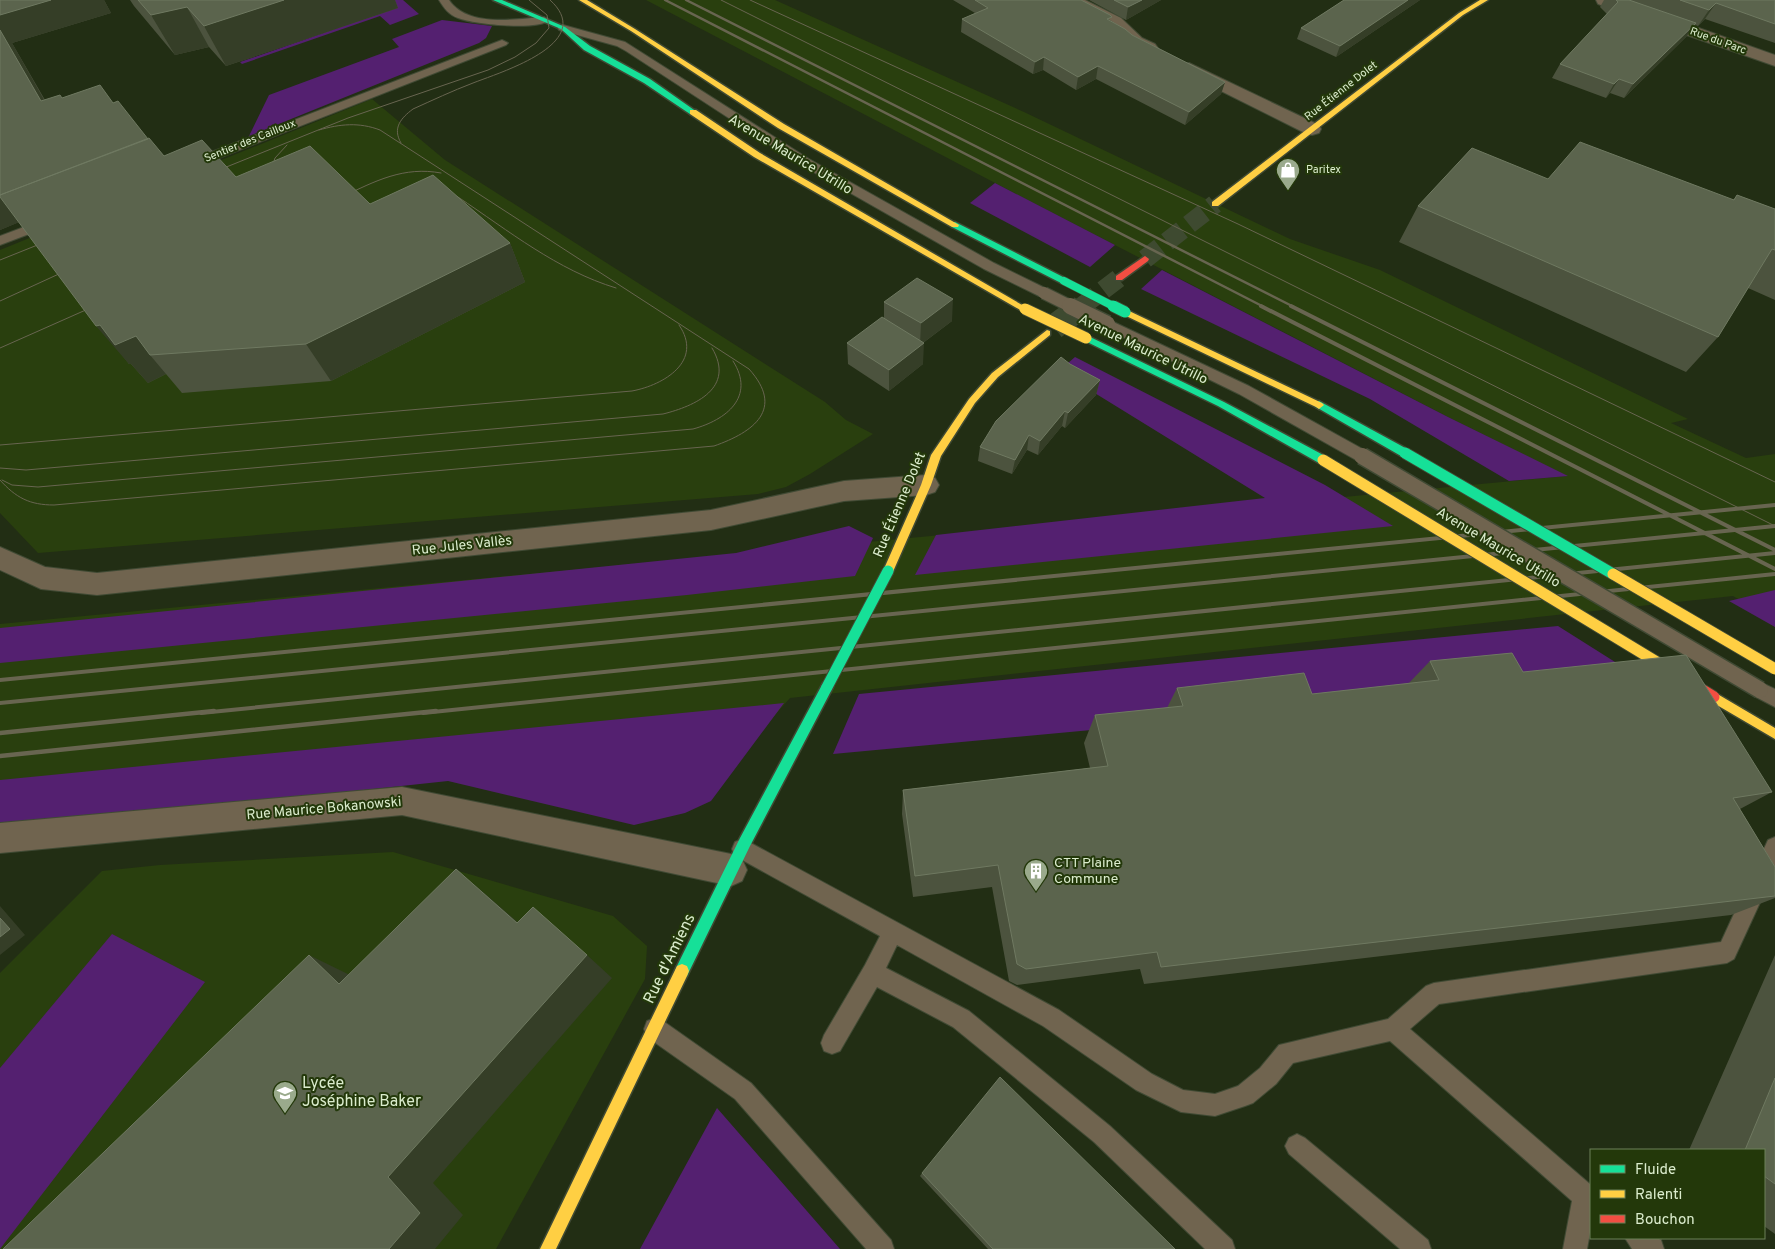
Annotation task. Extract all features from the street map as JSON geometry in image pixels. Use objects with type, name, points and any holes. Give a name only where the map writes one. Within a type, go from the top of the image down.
[{"type":"street","name":"Avenue Maurice Utrillo","points":[[496,0],[564,28],[587,48],[647,81],[757,155],[1025,309],[1221,404],[1323,460],[1775,734]]},
{"type":"street","name":"Avenue Maurice Utrillo","points":[[582,0],[649,39],[780,126],[1016,258],[1317,404],[1405,453],[1775,669]]},
{"type":"street","points":[[1072,0],[1115,22],[1136,42],[1312,129]]},
{"type":"street","name":"Rue Étienne Dolet","points":[[1215,204],[1461,14],[1485,0]]},
{"type":"street","name":"Rue du Parc","points":[[1604,0],[1775,61]]},
{"type":"street","points":[[1119,278],[1145,259]]},
{"type":"street","name":"Rue Étienne Dolet","points":[[828,686],[888,571],[926,485],[936,456],[972,401],[995,375],[1047,333]]},
{"type":"street","name":"Rue Jules Vallès","points":[[0,558],[41,578],[97,584],[711,520],[844,491],[926,485]]},
{"type":"street","name":"Rue d'Amiens","points":[[548,1249],[737,859],[828,686]]},
{"type":"street","name":"Rue Maurice Bokanowski","points":[[0,838],[402,801],[659,856],[737,859]]},
{"type":"lane","points":[[444,0],[446,7],[452,12],[471,19],[501,22],[544,20]]},
{"type":"lane","points":[[601,10],[621,44]]},
{"type":"lane","points":[[564,28],[621,44],[805,162],[989,266],[1244,390],[1362,456],[1767,694]]},
{"type":"lane","name":"Sentier des Cailloux","points":[[179,169],[502,43]]},
{"type":"lane","points":[[0,241],[62,216]]},
{"type":"lane","points":[[737,859],[892,930],[1051,1018],[1144,1082],[1181,1101],[1215,1104],[1245,1095],[1268,1076],[1287,1053],[1393,1028],[1434,994],[1727,952],[1775,847]]},
{"type":"lane","points":[[832,1043],[873,973],[892,930]]},
{"type":"lane","points":[[873,973],[961,1019],[1102,1134],[1223,1249]]},
{"type":"lane","points":[[655,1028],[743,1091],[882,1249]]},
{"type":"lane","points":[[1393,1028],[1588,1199],[1575,1249]]},
{"type":"lane","points":[[1297,1146],[1419,1249]]},
{"type":"lane","points":[[1639,1239],[1652,1249]]},
{"type":"shaded area","points":[[390,0],[403,0],[419,14],[390,25],[380,16],[242,64],[240,62],[378,14],[386,10]]},
{"type":"shaded area","points":[[646,0],[775,0],[1024,112],[1290,239],[1380,270],[1688,419],[1671,423],[1746,458],[1775,454],[1775,620],[1733,596],[790,698],[702,797],[440,774],[0,805],[0,624],[1567,476],[1448,417],[1018,195]]},
{"type":"shaded area","points":[[442,20],[492,26],[486,38],[479,43],[249,136],[269,95],[399,47],[392,39]]},
{"type":"shaded area","points":[[372,99],[445,160],[825,402],[846,420],[873,434],[786,487],[758,494],[38,553],[0,513],[0,250]]},
{"type":"shaded area","points":[[995,183],[1115,245],[1090,267],[970,203]]},
{"type":"shaded area","points":[[1162,270],[1448,417],[1568,476],[1509,481],[1370,399],[1141,289]]},
{"type":"shaded area","points":[[1075,357],[1325,485],[1393,526],[915,575],[936,535],[1265,498],[1059,371]]},
{"type":"shaded area","points":[[849,526],[873,538],[855,576],[687,595],[0,663],[0,628],[736,553]]},
{"type":"shaded area","points":[[1775,590],[1775,627],[1729,601]]},
{"type":"shaded area","points":[[1558,626],[1642,679],[833,754],[859,694]]},
{"type":"shaded area","points":[[784,703],[711,801],[685,813],[634,825],[448,781],[0,829],[0,780]]},
{"type":"shaded area","name":"Lycée Joséphine Baker","points":[[393,852],[613,916],[647,946],[645,979],[496,1249],[0,1249],[0,973],[102,871],[160,865]]},
{"type":"shaded area","points":[[112,934],[205,982],[0,1249],[0,1068]]},
{"type":"shaded area","points":[[717,1108],[840,1249],[640,1249]]},
{"type":"building","points":[[0,0],[51,0],[0,15]]},
{"type":"building","points":[[138,0],[284,0],[204,26],[187,7],[151,15]]},
{"type":"building","points":[[975,0],[1081,0],[1110,15],[1112,17],[1107,19],[1132,35],[1225,82],[1189,112],[1098,66],[1078,77],[1044,57],[1035,62],[962,19],[988,8]]},
{"type":"building","points":[[1114,0],[1142,0],[1128,7]]},
{"type":"building","points":[[1344,0],[1408,0],[1340,46],[1301,28]]},
{"type":"building","points":[[1616,0],[1629,0],[1696,23],[1633,84],[1619,79],[1614,84],[1560,64],[1618,2]]},
{"type":"building","points":[[1680,0],[1775,0],[1775,24],[1716,3],[1709,10]]},
{"type":"building","points":[[0,30],[41,101],[60,95],[62,98],[100,85],[113,103],[118,101],[148,139],[0,195]]},
{"type":"building","points":[[149,138],[164,156],[202,140],[236,177],[310,146],[370,204],[433,175],[510,243],[306,344],[150,355],[136,336],[115,345],[100,325],[96,326],[0,195]]},
{"type":"building","points":[[1580,142],[1734,200],[1737,195],[1775,209],[1775,250],[1772,249],[1718,337],[1418,206],[1472,148],[1548,179]]},
{"type":"building","points":[[917,278],[953,299],[921,323],[884,302]]},
{"type":"building","points":[[882,317],[924,343],[889,370],[847,343]]},
{"type":"building","points":[[1061,357],[1100,380],[1068,413],[1065,411],[1040,441],[1029,435],[1015,460],[980,447],[996,421]]},
{"type":"building","points":[[1512,653],[1523,672],[1686,655],[1772,792],[1733,798],[1775,867],[1775,896],[1161,967],[1157,952],[1026,969],[1017,964],[998,865],[915,876],[903,790],[1108,766],[1095,715],[1183,706],[1177,688],[1304,673],[1312,694],[1439,680],[1430,661]]},
{"type":"building","points":[[456,869],[517,923],[533,907],[587,955],[388,1177],[420,1213],[389,1249],[3,1249],[309,955],[339,984]]},
{"type":"building","points":[[0,918],[10,929],[0,937]]},
{"type":"building","points":[[1000,1077],[1175,1249],[993,1249],[922,1173]]},
{"type":"building","points":[[1775,1078],[1775,1184],[1765,1177],[1765,1149],[1745,1149]]},
{"type":"tunnel","points":[[1145,259],[1215,204]]},
{"type":"tunnel","points":[[1081,307],[1119,278]]},
{"type":"tunnel","points":[[1054,327],[1082,306]]},
{"type":"tram line","points":[[214,172],[348,118],[488,70],[515,57],[536,43],[549,28],[547,15],[529,0]]},
{"type":"tram line","points":[[401,143],[397,133],[399,124],[413,109],[522,63],[540,54],[554,42],[562,30],[562,15],[550,0]]},
{"type":"tram line","points":[[721,0],[1775,526]]},
{"type":"tram line","points":[[750,0],[1238,224],[1775,482]]},
{"type":"tram line","points":[[0,480],[12,492],[24,499],[38,504],[54,505],[714,446],[741,434],[760,417],[764,407],[764,396],[759,383],[749,369],[380,130],[372,127],[349,125],[319,130]]},
{"type":"tram line","points":[[270,174],[275,158],[287,145]]},
{"type":"tram line","points":[[342,197],[390,176],[402,173],[427,171],[441,173]]},
{"type":"tram line","points":[[444,192],[458,197],[554,260],[574,271],[616,288]]},
{"type":"tram line","points":[[0,260],[50,240]]},
{"type":"tram line","points":[[0,301],[61,273]]},
{"type":"tram line","points":[[0,348],[88,309]]},
{"type":"tram line","points":[[0,445],[632,391],[644,388],[668,377],[684,360],[687,350],[685,338],[679,325]]},
{"type":"tram line","points":[[0,468],[26,470],[663,414],[688,406],[709,393],[719,374],[718,362],[712,348]]},
{"type":"tram line","points":[[2,480],[12,485],[38,487],[693,429],[716,420],[734,405],[739,396],[741,386],[739,374],[733,361]]},
{"type":"railway","points":[[665,0],[1264,307]]},
{"type":"railway","points":[[686,0],[1294,307]]},
{"type":"railway","points":[[1261,306],[1670,515]]},
{"type":"railway","points":[[1291,306],[1700,512]]},
{"type":"railway","points":[[1700,512],[1775,505]]},
{"type":"railway","points":[[1670,515],[1700,512]]},
{"type":"railway","points":[[1700,512],[1735,530]]},
{"type":"railway","points":[[0,680],[1670,515]]},
{"type":"railway","points":[[1670,515],[1705,533]]},
{"type":"railway","points":[[1735,530],[1775,526]]},
{"type":"railway","points":[[1705,533],[1735,530]]},
{"type":"railway","points":[[1735,530],[1775,550]]},
{"type":"railway","points":[[0,703],[1705,533]]},
{"type":"railway","points":[[1705,533],[1749,556]]},
{"type":"railway","points":[[1749,556],[1775,553]]},
{"type":"railway","points":[[201,713],[1749,556]]},
{"type":"railway","points":[[1749,556],[1775,569]]},
{"type":"railway","points":[[423,713],[1775,574]]},
{"type":"railway","points":[[0,733],[214,711]]},
{"type":"railway","points":[[0,756],[436,711]]},
{"type":"traffic: fast","points":[[496,0],[563,28],[587,48],[647,81],[693,112]]},
{"type":"traffic: fast","points":[[955,225],[1064,281]]},
{"type":"traffic: fast","points":[[1064,281],[1125,312]]},
{"type":"traffic: fast","points":[[1086,338],[1221,404],[1323,460]]},
{"type":"traffic: fast","points":[[1319,405],[1405,453]]},
{"type":"traffic: fast","points":[[1405,453],[1613,574]]},
{"type":"traffic: fast","points":[[827,687],[888,571]]},
{"type":"traffic: fast","points":[[682,971],[745,842],[827,687]]},
{"type":"traffic: slow","points":[[582,0],[633,30],[781,126],[955,225]]},
{"type":"traffic: slow","points":[[1215,204],[1461,14],[1485,0]]},
{"type":"traffic: slow","points":[[693,112],[757,155],[1025,309]]},
{"type":"traffic: slow","points":[[1025,309],[1086,338]]},
{"type":"traffic: slow","points":[[1125,312],[1319,405]]},
{"type":"traffic: slow","points":[[888,571],[926,485],[936,455],[972,401],[995,375],[1047,333]]},
{"type":"traffic: slow","points":[[1323,460],[1660,664]]},
{"type":"traffic: slow","points":[[1613,574],[1775,669]]},
{"type":"traffic: slow","points":[[1714,697],[1775,734]]},
{"type":"traffic: slow","points":[[548,1249],[682,971]]},
{"type":"traffic: jam","points":[[1119,278],[1145,259]]},
{"type":"traffic: jam","points":[[1660,664],[1714,697]]},
{"type":"place","name":"Paritex","points":[[1288,191]]},
{"type":"place","name":"CTT Plaine Commune","points":[[1036,892]]},
{"type":"place","name":"Lycée Joséphine Baker","points":[[285,1114]]}]
